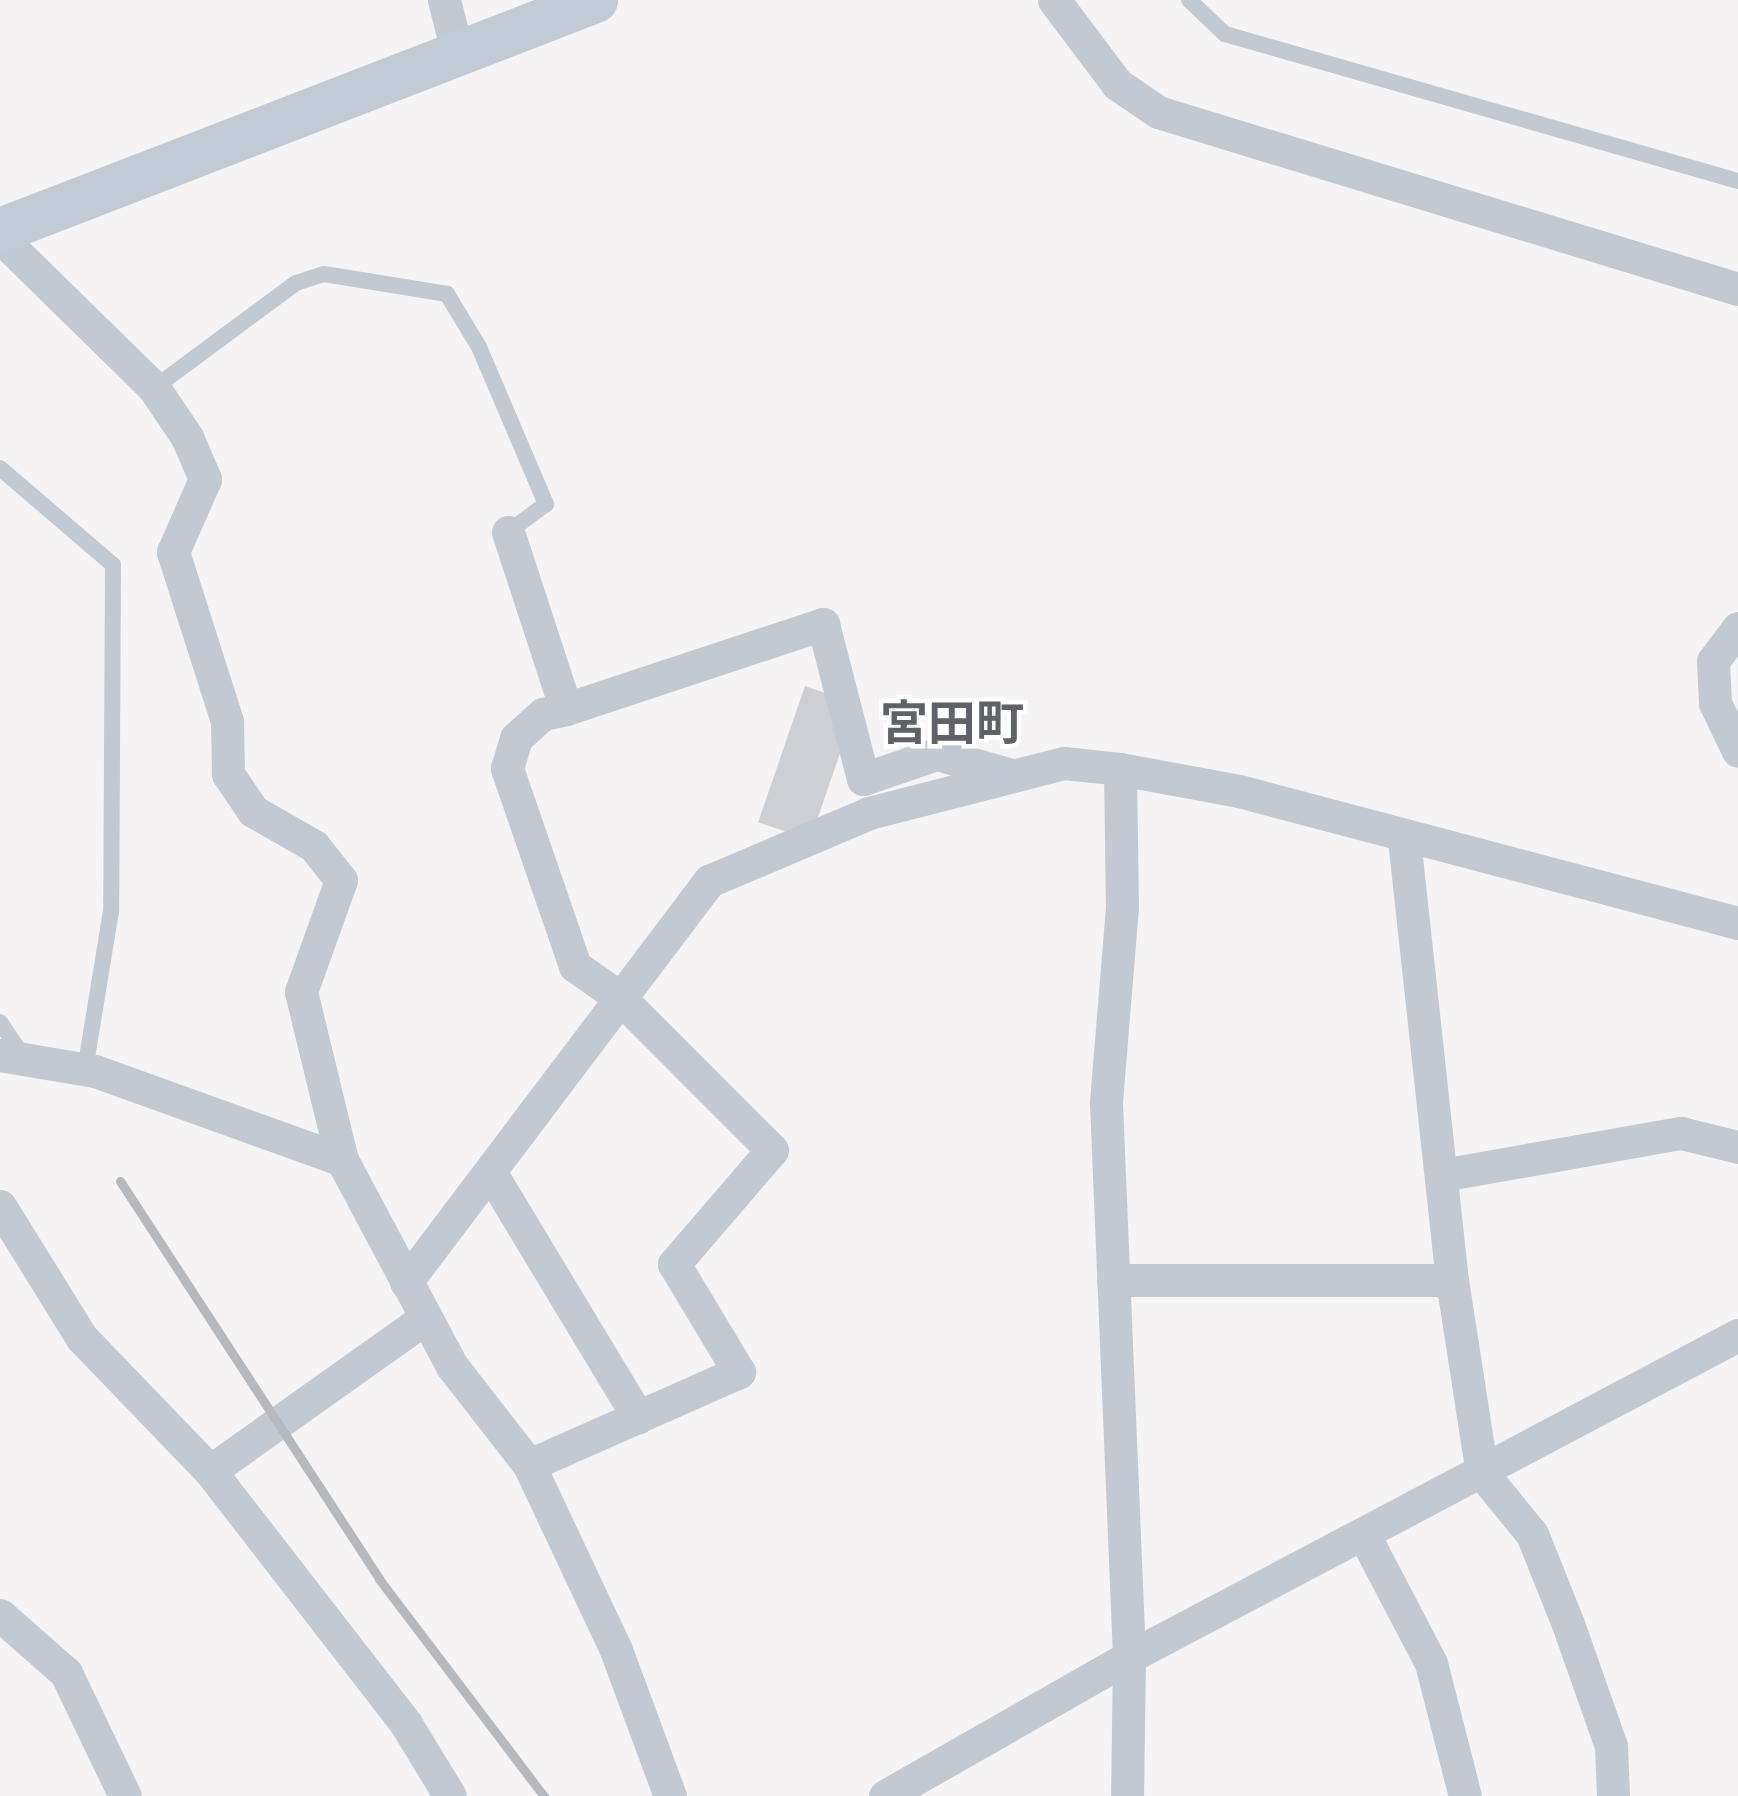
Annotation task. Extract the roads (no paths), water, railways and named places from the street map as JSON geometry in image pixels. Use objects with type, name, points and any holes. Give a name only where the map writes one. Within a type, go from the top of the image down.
[{"type":"street","points":[[444,0],[457,51]]},
{"type":"street","points":[[595,0],[0,234],[154,388],[205,479],[172,552],[227,721],[228,774],[253,811],[314,846],[341,880],[301,992],[342,1160],[424,1319],[530,1465],[616,1650],[670,1796]]},
{"type":"street","points":[[1054,0],[1117,84],[1159,112],[1738,289]]},
{"type":"street","points":[[508,532],[566,710]]},
{"type":"street","points":[[530,1465],[739,1372],[674,1264],[772,1150],[619,997],[575,965],[507,768],[517,738],[544,714],[823,624],[863,779],[937,754],[1011,775]]},
{"type":"street","points":[[1738,628],[1713,661],[1715,703],[1738,751]]},
{"type":"street","points":[[406,1282],[492,1175],[709,881],[869,813],[1064,763],[1120,770],[1239,791],[1404,839],[1738,922]]},
{"type":"street","points":[[1120,770],[1122,907],[1106,1103],[1129,1657],[1127,1796]]},
{"type":"street","points":[[1404,839],[1452,1280],[1482,1473],[1532,1534],[1611,1746],[1613,1796]]},
{"type":"street","points":[[11,1055],[85,1069],[342,1160]]},
{"type":"street","points":[[1442,1174],[1681,1133],[1738,1147]]},
{"type":"street","points":[[492,1175],[638,1417]]},
{"type":"street","points":[[0,1206],[82,1338],[211,1471],[406,1724],[450,1796]]},
{"type":"street","points":[[1113,1280],[1452,1280]]},
{"type":"street","points":[[211,1471],[424,1319]]},
{"type":"street","points":[[885,1796],[1129,1657],[1365,1537],[1738,1335]]},
{"type":"street","points":[[1365,1537],[1431,1663],[1465,1796]]},
{"type":"street","points":[[0,1615],[66,1673],[125,1796]]},
{"type":"lane","points":[[1189,0],[1225,34],[1738,181]]},
{"type":"lane","points":[[154,388],[296,283],[323,274],[447,294],[479,347],[546,504],[508,532]]},
{"type":"lane","points":[[0,468],[113,565],[112,911],[85,1069]]},
{"type":"lane","points":[[0,1022],[11,1055]]},
{"type":"railway","points":[[120,1181],[379,1579],[544,1796]]},
{"type":"district","name":"宮田町","points":[[952,724]]}]
